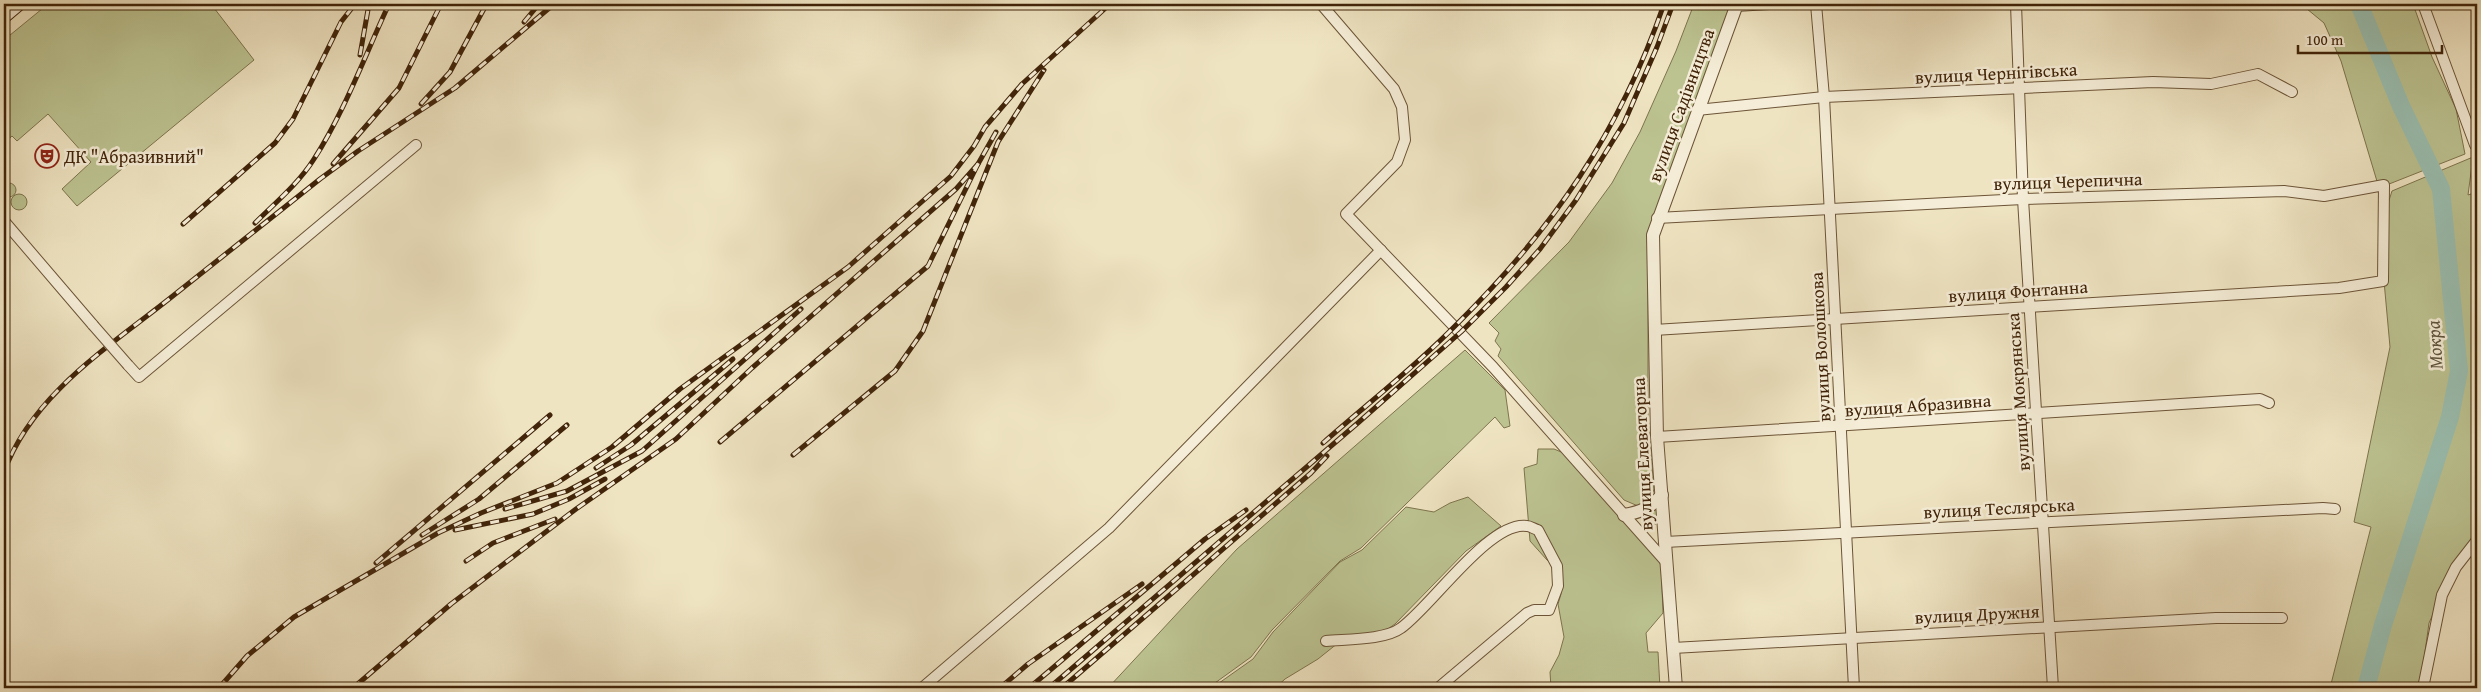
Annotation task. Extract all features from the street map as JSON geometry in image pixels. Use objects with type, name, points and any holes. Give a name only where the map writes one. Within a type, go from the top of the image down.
[{"type":"main road","points":[[4,15],[17,4]]},
{"type":"street","points":[[1321,4],[1394,89],[1402,107],[1405,140],[1397,162],[1346,214],[1477,350],[1667,563]]},
{"type":"street","points":[[1736,5],[1769,4]]},
{"type":"street","name":"вулиця Волошкова","points":[[1816,4],[1824,97],[1854,688]]},
{"type":"street","name":"вулиця Мокрянська","points":[[2016,4],[2029,307],[2054,688]]},
{"type":"street","points":[[2423,4],[2449,77],[2475,144],[2477,144]]},
{"type":"street","name":"вулиця Садівництва","points":[[1657,218],[1736,5]]},
{"type":"street","name":"вулиця Чернігівська","points":[[1697,110],[1824,97],[2153,82],[2211,84],[2258,74],[2292,92]]},
{"type":"street","points":[[4,221],[92,325],[139,377],[416,145]]},
{"type":"street","name":"вулиця Черепична","points":[[1657,218],[2023,198],[2284,190],[2324,196],[2384,186],[2383,281]]},
{"type":"street","name":"вулиця Елеваторна","points":[[1657,218],[1653,235],[1657,437],[1676,688]]},
{"type":"street","points":[[922,688],[1109,528],[1381,250]]},
{"type":"street","name":"вулиця Фонтанна","points":[[1654,330],[2339,288],[2383,281]]},
{"type":"street","name":"вулиця Абразивна","points":[[1657,437],[2260,399],[2269,403]]},
{"type":"street","points":[[1624,515],[1643,512],[1662,495]]},
{"type":"street","name":"вулиця Теслярська","points":[[1665,542],[2044,521],[2323,508],[2336,510]]},
{"type":"street","points":[[1326,642],[1384,635],[1400,629],[1424,607],[1476,552],[1513,528],[1526,526],[1538,530],[1557,566],[1558,586],[1548,610],[1534,610],[1527,613],[1438,688]]},
{"type":"street","points":[[2422,688],[2442,595],[2456,567],[2477,540]]},
{"type":"street","name":"вулиця Дружня","points":[[1673,648],[2049,626],[2216,618],[2282,618]]},
{"type":"green space","points":[[48,4],[211,4],[254,60],[77,206],[62,189],[91,162],[48,114],[17,141],[12,136],[4,143],[4,40]]},
{"type":"green space","points":[[1694,4],[1733,4],[1648,249],[1648,420],[1654,489],[1651,499],[1638,506],[1624,500],[1498,356],[1501,349],[1495,341],[1499,333],[1489,323],[1569,242],[1612,183],[1640,132],[1676,51]]},
{"type":"green space","points":[[2301,4],[2413,4],[2432,57],[2456,109],[2465,154],[2379,188],[2341,61],[2324,23]]},
{"type":"green space","points":[[2473,157],[2468,195],[2477,192],[2477,538],[2447,583],[2429,623],[2420,688],[2330,688],[2371,527],[2354,522],[2390,347],[2382,259],[2385,213],[2392,191]]},
{"type":"green space","points":[[9,183],[14,185],[16,190],[14,195],[9,197],[4,195],[2,190],[4,185]]},
{"type":"green space","points":[[19,194],[25,196],[27,202],[25,208],[19,210],[13,208],[11,202],[13,196]]},
{"type":"green space","points":[[1465,350],[1505,390],[1510,426],[1504,428],[1495,417],[1361,548],[1340,561],[1272,630],[1251,657],[1208,688],[1108,688],[1237,549]]},
{"type":"green space","points":[[1538,449],[1554,449],[1566,454],[1661,563],[1663,613],[1646,633],[1648,652],[1658,652],[1660,688],[1551,688],[1550,672],[1559,655],[1564,637],[1558,604],[1561,594],[1561,570],[1547,560],[1530,541],[1524,468],[1537,464]]},
{"type":"green space","points":[[1468,497],[1501,526],[1466,551],[1395,624],[1369,642],[1338,643],[1318,659],[1285,679],[1275,688],[1212,688],[1253,659],[1273,632],[1340,562],[1362,550],[1406,507],[1434,512],[1450,503]]},
{"type":"green space","points":[[1657,509],[1656,524],[1648,524],[1643,517]]},
{"type":"waterway","name":"Мокра","points":[[2359,4],[2401,106],[2441,189],[2459,371],[2450,417],[2383,625],[2366,688]]},
{"type":"railway","points":[[183,224],[275,143],[293,119],[341,22],[355,4]]},
{"type":"railway","points":[[360,55],[369,4]]},
{"type":"railway","points":[[255,223],[294,185],[314,159],[345,103],[389,4]]},
{"type":"railway","points":[[333,164],[399,88],[441,4]]},
{"type":"railway","points":[[524,22],[539,4]]},
{"type":"railway","points":[[4,472],[17,444],[33,419],[52,396],[97,355],[320,179],[358,151],[455,88],[554,4]]},
{"type":"railway","points":[[219,688],[247,656],[294,617],[438,533],[481,513],[557,483],[612,447],[680,389],[848,267],[951,176],[974,146],[985,127],[1022,84],[1110,4]]},
{"type":"railway","points":[[1323,443],[1408,371],[1440,341],[1523,253],[1580,177],[1604,137],[1646,51],[1664,4]]},
{"type":"railway","points":[[1049,688],[1359,422],[1461,332],[1506,287],[1540,249],[1576,200],[1624,123],[1657,47],[1673,4]]},
{"type":"railway","points":[[421,104],[450,72],[486,5]]},
{"type":"railway","points":[[793,455],[895,371],[923,331],[998,142],[1044,70]]},
{"type":"railway","points":[[720,442],[928,266],[978,164],[996,132]]},
{"type":"railway","points":[[353,688],[451,604],[576,509],[676,439],[752,368],[956,189],[978,164]]},
{"type":"railway","points":[[505,509],[567,491],[642,451],[801,309]]},
{"type":"railway","points":[[596,468],[631,445],[733,359]]},
{"type":"railway","points":[[376,563],[550,415]]},
{"type":"railway","points":[[422,535],[479,499],[567,425]]},
{"type":"railway","points":[[1062,688],[1311,473],[1327,456]]},
{"type":"railway","points":[[455,530],[533,514],[569,499],[605,479]]},
{"type":"railway","points":[[1029,688],[1205,539],[1246,510]]},
{"type":"railway","points":[[466,561],[493,543],[555,519]]},
{"type":"railway","points":[[1000,688],[1028,664],[1142,584]]},
{"type":"place","name":"ДК \"Абразивний\"","points":[[47,156]]}]
